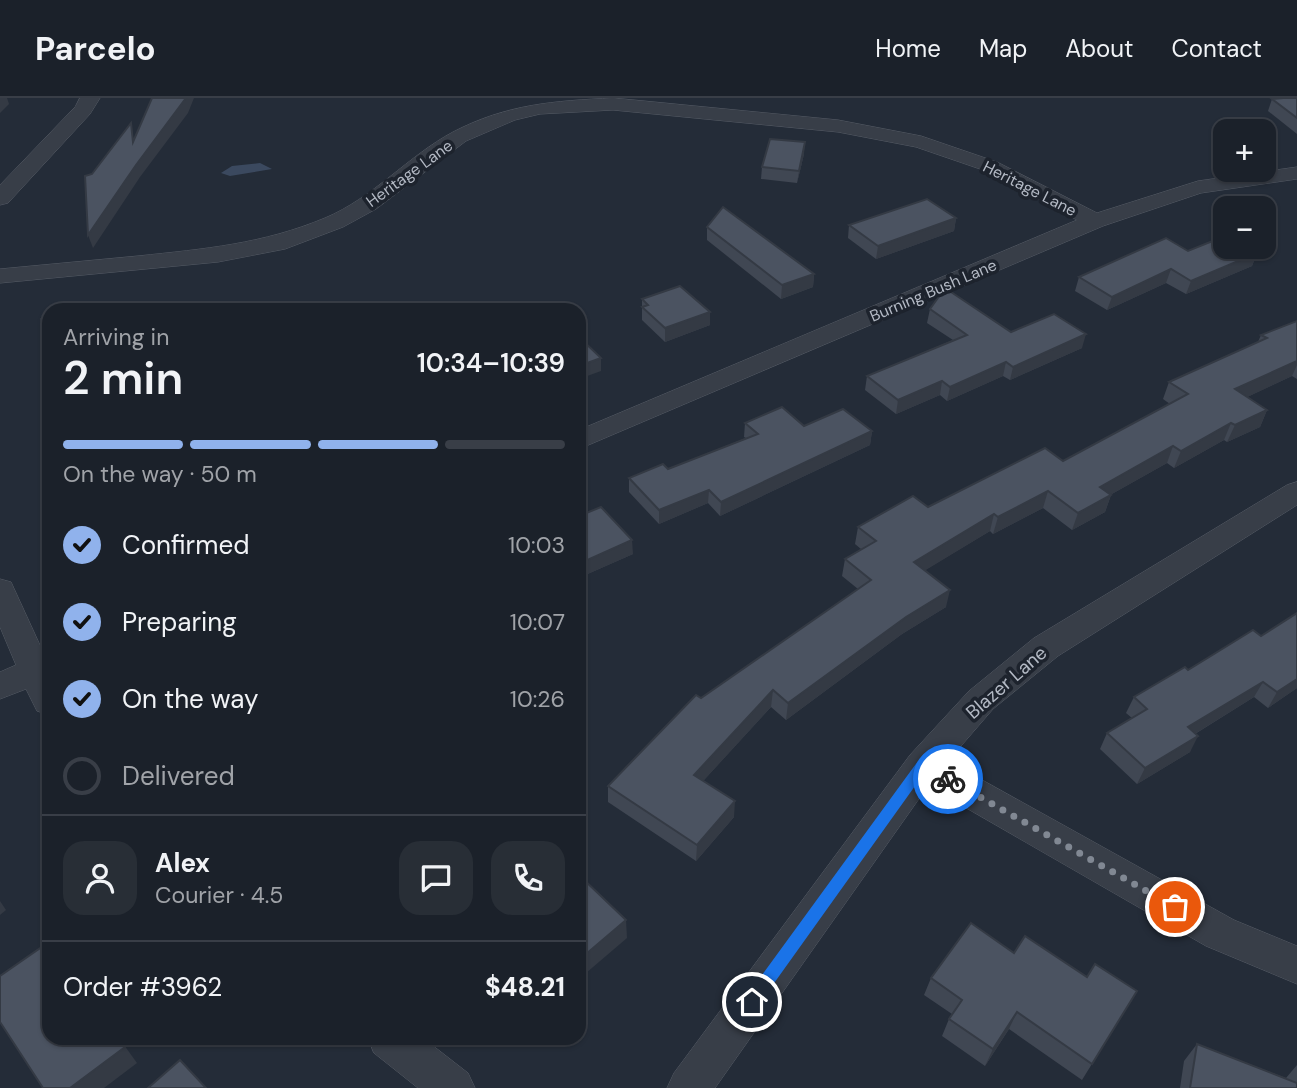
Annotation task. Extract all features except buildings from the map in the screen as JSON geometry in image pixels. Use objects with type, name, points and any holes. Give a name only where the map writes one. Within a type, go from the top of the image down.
[{"type":"street","points":[[0,198],[83,110],[90,98]]},
{"type":"street","name":"Heritage Lane","points":[[0,276],[218,255],[277,244],[335,222],[368,204],[459,137],[508,116],[540,108],[577,104],[613,104],[838,127],[921,142],[990,166],[1095,221]]},
{"type":"street","name":"Burning Bush Lane","points":[[586,437],[1095,221],[1198,187],[1297,173]]},
{"type":"street","name":"Blazer Lane","points":[[689,1088],[923,765],[981,700],[1046,647],[1297,492]]},
{"type":"street","points":[[0,590],[42,666]]},
{"type":"street","points":[[0,686],[42,668]]},
{"type":"street","points":[[923,765],[1220,933],[1297,965]]},
{"type":"street","points":[[398,1045],[453,1088]]},
{"type":"water","points":[[260,163],[272,169],[230,176],[221,173],[232,166]]},
{"type":"way so far","points":[[948,779],[1175,907]]},
{"type":"route","points":[[752,1002],[923,765],[948,779]]}]
